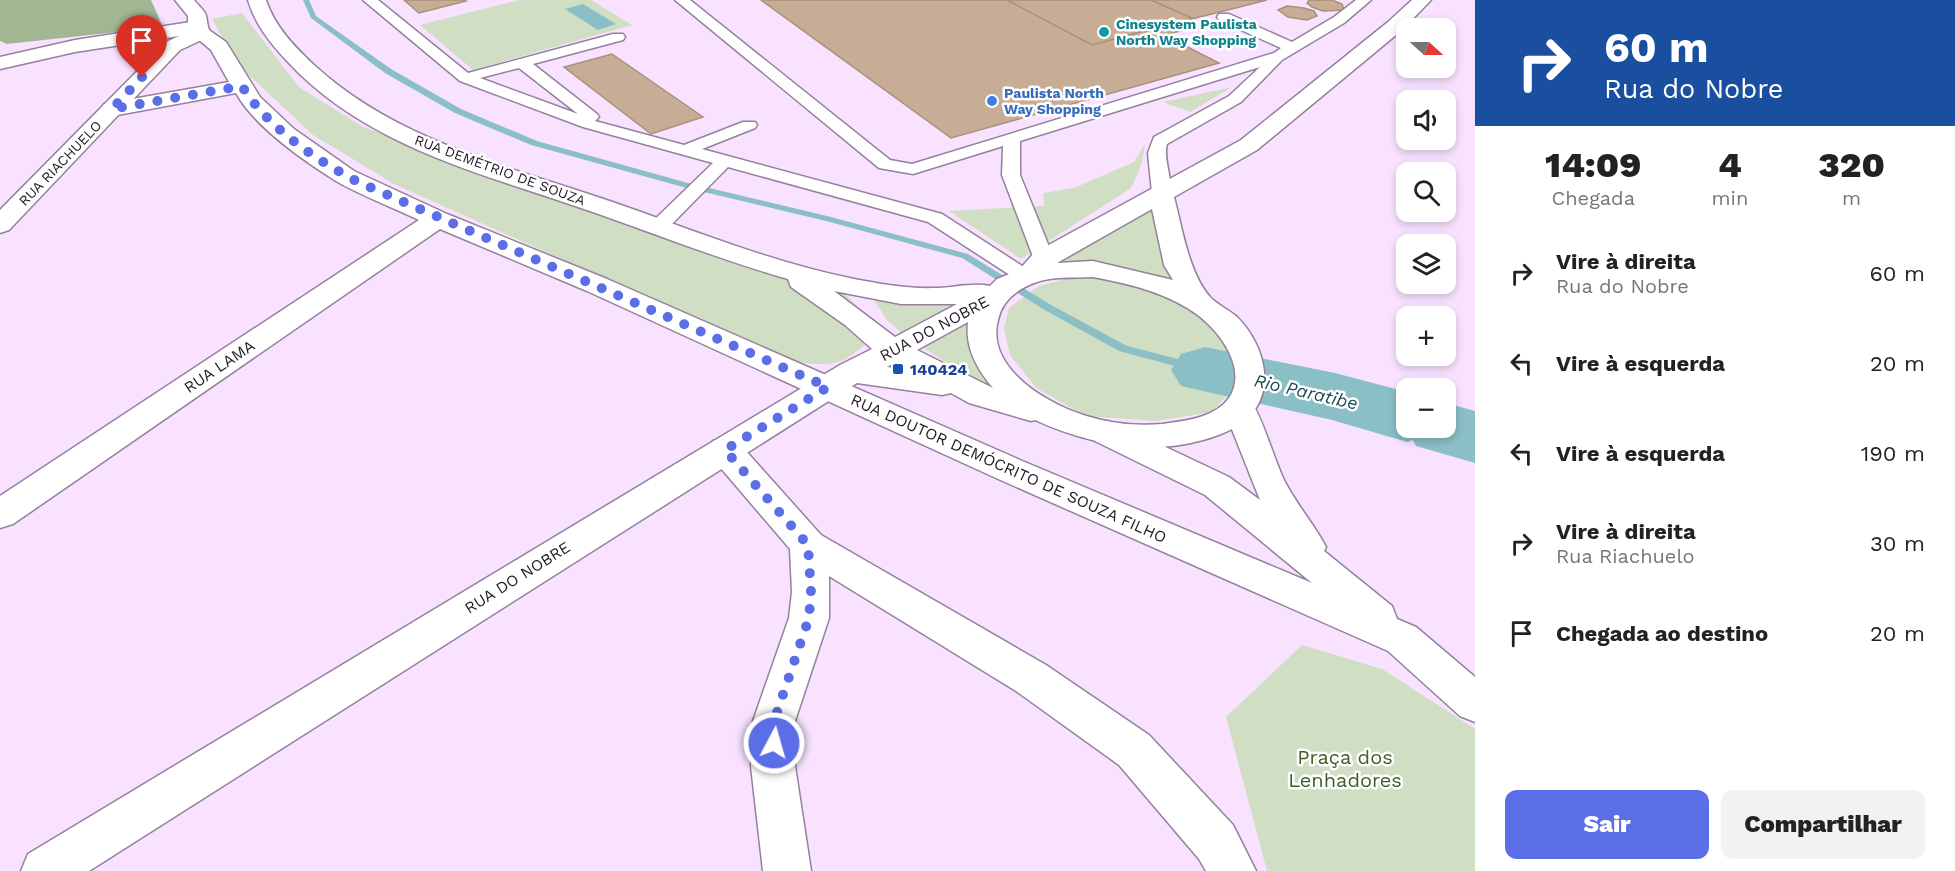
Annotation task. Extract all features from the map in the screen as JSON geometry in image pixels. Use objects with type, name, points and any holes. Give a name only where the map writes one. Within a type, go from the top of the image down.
[{"type":"main road","points":[[0,63],[75,46],[199,30],[197,15],[184,0]]},
{"type":"main road","name":"RUA DEMÉTRIO DE SOUZA","points":[[257,0],[258,11],[287,48],[315,78],[336,96],[360,112],[429,145],[789,273],[904,296],[937,297],[1009,284]]},
{"type":"main road","name":"RUA DO NOBRE","points":[[45,871],[573,542],[839,380],[1009,284],[1161,193],[1249,145],[1395,26],[1422,0]]},
{"type":"main road","name":"RUA DOUTOR DEMÓCRITO DE SOUZA FILHO","points":[[199,30],[219,46],[251,101],[286,134],[323,162],[371,189],[597,285],[839,380],[1008,470],[1402,639]]},
{"type":"main road","name":"RUA RIACHUELO","points":[[0,225],[173,46],[199,30]]},
{"type":"main road","points":[[112,109],[242,86]]},
{"type":"main road","points":[[1161,193],[1178,265],[1201,304]]},
{"type":"main road","name":"RUA LAMA","points":[[0,513],[438,219]]},
{"type":"main road","points":[[1093,269],[1131,275],[1167,286],[1201,304],[1229,327],[1246,354],[1251,380],[1241,405],[1208,428],[1173,435],[1161,437],[1107,433],[1059,418],[1030,403],[1008,385],[992,365],[982,346],[980,327],[985,310],[1009,284],[1057,270],[1093,269]]},
{"type":"main road","name":"RUA DEMÉTRIO DE SOUZA","points":[[789,273],[855,319],[892,350],[980,395],[1059,418]]},
{"type":"main road","points":[[839,380],[916,381],[980,395]]},
{"type":"main road","name":"RUA DOUTOR DEMÓCRITO DE SOUZA FILHO","points":[[1241,405],[1267,480],[1280,506],[1326,573]]},
{"type":"main road","name":"RUA DOUTOR DEMÓCRITO DE SOUZA FILHO","points":[[1107,433],[1217,486],[1326,573],[1475,703]]},
{"type":"main road","points":[[725,450],[808,545],[1031,678],[1134,750],[1216,842],[1232,871]]},
{"type":"main road","points":[[787,871],[772,766],[774,721],[809,618],[811,592],[808,545]]},
{"type":"lane","points":[[370,0],[465,78],[606,128],[935,218],[1009,284]]},
{"type":"lane","points":[[682,0],[885,164],[903,169],[913,169],[1012,140],[1199,82],[1285,52],[1340,20],[1364,0]]},
{"type":"lane","points":[[1224,17],[1285,52]]},
{"type":"lane","points":[[465,78],[618,37]]},
{"type":"lane","points":[[1161,193],[1162,181],[1158,169],[1156,147],[1160,141],[1235,99],[1285,52]]},
{"type":"lane","points":[[522,63],[606,128]]},
{"type":"lane","points":[[1199,82],[1235,99]]},
{"type":"lane","points":[[685,150],[749,125]]},
{"type":"lane","points":[[1009,284],[1012,140]]},
{"type":"lane","points":[[658,227],[725,161]]},
{"type":"green space","points":[[519,0],[591,0],[632,25],[473,70],[420,25]]},
{"type":"green space","points":[[242,13],[299,87],[363,127],[838,288],[860,311],[866,324],[869,341],[849,357],[834,363],[792,362],[394,184],[313,135],[236,63],[212,19]]},
{"type":"green space","points":[[1232,87],[1190,112],[1163,102]]},
{"type":"green space","points":[[1145,144],[1142,163],[1131,188],[1021,259],[949,211],[1044,206],[1043,193],[1074,188],[1134,162]]},
{"type":"green space","points":[[1154,202],[1183,286],[1116,267],[1056,266]]},
{"type":"green space","points":[[1066,279],[1110,279],[1153,287],[1192,309],[1220,333],[1236,362],[1234,388],[1212,412],[1156,421],[1086,416],[1036,388],[1010,355],[1004,328],[1009,308],[1039,286]]},
{"type":"green space","points":[[865,286],[969,292],[905,336],[887,320]]},
{"type":"green space","points":[[984,290],[980,332],[1031,402],[975,381],[912,340]]},
{"type":"green space","name":"Praça dos Lenhadores","points":[[1302,645],[1382,669],[1475,729],[1475,871],[1267,871],[1226,717]]},
{"type":"shaded area","points":[[0,0],[151,0],[163,27],[7,44],[0,41]]},
{"type":"shaded area","points":[[583,4],[616,24],[598,30],[565,9]]},
{"type":"building","points":[[404,0],[464,0],[466,1],[419,13]]},
{"type":"building","name":"Paulista North Way Shopping","points":[[761,0],[1267,0],[1176,23],[1188,29],[1164,35],[1219,63],[951,138]]},
{"type":"building","name":"Cinesystem Paulista North Way Shopping","points":[[1007,0],[1151,0],[1192,18],[1092,45]]},
{"type":"building","points":[[1309,0],[1332,0],[1342,4],[1344,10],[1323,11],[1307,3]]},
{"type":"building","points":[[1287,6],[1314,11],[1317,16],[1307,20],[1288,17],[1278,10]]},
{"type":"building","points":[[612,54],[703,117],[651,134],[564,67]]},
{"type":"waterway","points":[[306,0],[313,17],[388,71],[458,111],[534,143],[686,185],[828,219],[965,256],[1047,307],[1123,349],[1205,370]]},
{"type":"waterway","name":"Rio Paratibe","points":[[1205,370],[1335,397],[1396,414]]},
{"type":"waterway","name":"Rio Paratibe","points":[[1456,432],[1475,437]]},
{"type":"place","name":"Cinesystem Paulista North Way Shopping","points":[[1104,32]]},
{"type":"place","name":"Paulista North Way Shopping","points":[[992,101]]},
{"type":"place","name":"140424","points":[[898,369]]},
{"type":"route","points":[[142,77],[112,109],[242,86],[251,101],[286,134],[345,176],[438,219],[597,285],[828,387],[725,450],[808,545],[812,604],[774,721],[774,743]]}]
